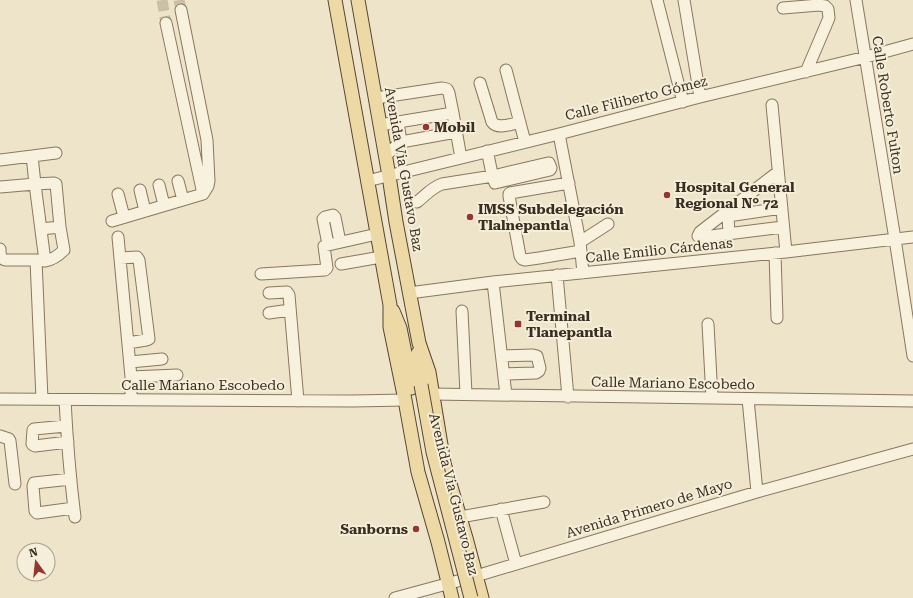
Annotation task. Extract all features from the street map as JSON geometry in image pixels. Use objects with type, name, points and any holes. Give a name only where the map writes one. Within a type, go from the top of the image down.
[{"type":"main road","name":"Avenida Via Gustavo Baz","points":[[335,0],[390,305],[390,328],[418,472],[452,598]]},
{"type":"main road","name":"Avenida Via Gustavo Baz","points":[[358,0],[386,155],[396,222],[419,343],[429,372],[444,463],[482,598]]},
{"type":"main road","name":"Avenida Via Gustavo Baz","points":[[390,305],[400,328],[417,386],[471,598]]},
{"type":"main road","name":"Avenida Via Gustavo Baz","points":[[419,343],[417,386],[428,461],[463,598]]},
{"type":"main road","points":[[438,542],[441,546],[451,547],[456,546],[466,538]]},
{"type":"street","points":[[657,0],[683,102]]},
{"type":"street","points":[[684,0],[700,97]]},
{"type":"street","name":"Calle Roberto Fulton","points":[[856,0],[913,356]]},
{"type":"street","points":[[782,8],[819,5],[825,6],[828,9],[829,18],[806,72]]},
{"type":"street","points":[[112,221],[203,194],[208,186],[207,140],[181,10]]},
{"type":"street","points":[[184,22],[166,25],[203,194]]},
{"type":"street","name":"Calle Filiberto Gómez","points":[[367,181],[913,44]]},
{"type":"street","points":[[506,70],[525,142]]},
{"type":"street","points":[[480,83],[494,125],[498,126],[520,122]]},
{"type":"street","points":[[376,98],[442,88],[447,89],[461,158]]},
{"type":"street","points":[[772,105],[783,227],[780,252],[777,318]]},
{"type":"street","points":[[380,125],[453,113]]},
{"type":"street","points":[[188,124],[203,121]]},
{"type":"street","points":[[398,122],[401,142]]},
{"type":"street","points":[[386,155],[401,142],[456,132]]},
{"type":"street","points":[[559,134],[580,246],[582,273]]},
{"type":"street","points":[[417,202],[436,186],[493,176],[487,151]]},
{"type":"street","points":[[0,160],[56,153]]},
{"type":"street","points":[[32,156],[41,229],[42,399]]},
{"type":"street","points":[[778,172],[724,216],[700,232],[698,236],[703,237],[783,227]]},
{"type":"street","points":[[178,181],[183,200]]},
{"type":"street","points":[[569,183],[509,194],[520,256],[522,259],[539,258],[580,246],[608,224]]},
{"type":"street","points":[[0,187],[56,184],[60,227],[64,250],[55,258],[50,260],[5,260],[0,256],[0,249]]},
{"type":"street","points":[[159,185],[164,205]]},
{"type":"street","points":[[140,190],[145,211]]},
{"type":"street","points":[[118,194],[124,217]]},
{"type":"street","points":[[724,216],[782,208]]},
{"type":"street","points":[[328,244],[323,218],[334,215],[336,217],[340,242]]},
{"type":"street","points":[[724,216],[729,234]]},
{"type":"street","points":[[41,229],[60,227]]},
{"type":"street","points":[[261,274],[325,270],[327,268],[324,246],[377,234]]},
{"type":"street","points":[[118,237],[130,362],[130,399]]},
{"type":"street","name":"Calle Emilio Cárdenas","points":[[409,292],[913,237]]},
{"type":"street","points":[[120,258],[137,257],[139,260],[149,339],[128,343]]},
{"type":"street","points":[[341,264],[381,257]]},
{"type":"street","points":[[557,275],[568,396]]},
{"type":"street","points":[[493,282],[506,395]]},
{"type":"street","points":[[268,293],[288,293],[298,401]]},
{"type":"street","points":[[269,312],[290,310]]},
{"type":"street","points":[[462,311],[466,394]]},
{"type":"street","points":[[708,324],[712,398]]},
{"type":"street","points":[[502,356],[533,354],[537,356],[540,368],[536,373],[504,374]]},
{"type":"street","points":[[130,362],[162,359]]},
{"type":"street","points":[[131,377],[177,375]]},
{"type":"street","name":"Calle Mariano Escobedo","points":[[432,394],[913,401]]},
{"type":"street","name":"Calle Mariano Escobedo","points":[[0,399],[298,401],[405,400]]},
{"type":"street","points":[[748,399],[757,492]]},
{"type":"street","points":[[65,400],[74,513],[37,513],[35,511],[32,486],[34,483],[71,479]]},
{"type":"street","points":[[66,426],[34,429],[32,432],[32,444],[35,446],[68,442]]},
{"type":"street","points":[[0,436],[10,441],[15,484]]},
{"type":"street","name":"Avenida Primero de Mayo","points":[[395,598],[476,576],[757,492],[913,449]]},
{"type":"street","points":[[460,517],[544,502]]},
{"type":"street","points":[[501,509],[516,564]]},
{"type":"tunnel","points":[[162,0],[166,23]]},
{"type":"tunnel","points":[[179,0],[181,10]]},
{"type":"place","name":"Mobil","points":[[426,127]]},
{"type":"place","name":"Hospital General Regional N° 72","points":[[667,195]]},
{"type":"place","name":"IMSS Subdelegación Tlalnepantla","points":[[470,217]]},
{"type":"place","name":"Terminal Tlanepantla","points":[[518,324]]},
{"type":"place","name":"Sanborns","points":[[416,529]]}]
